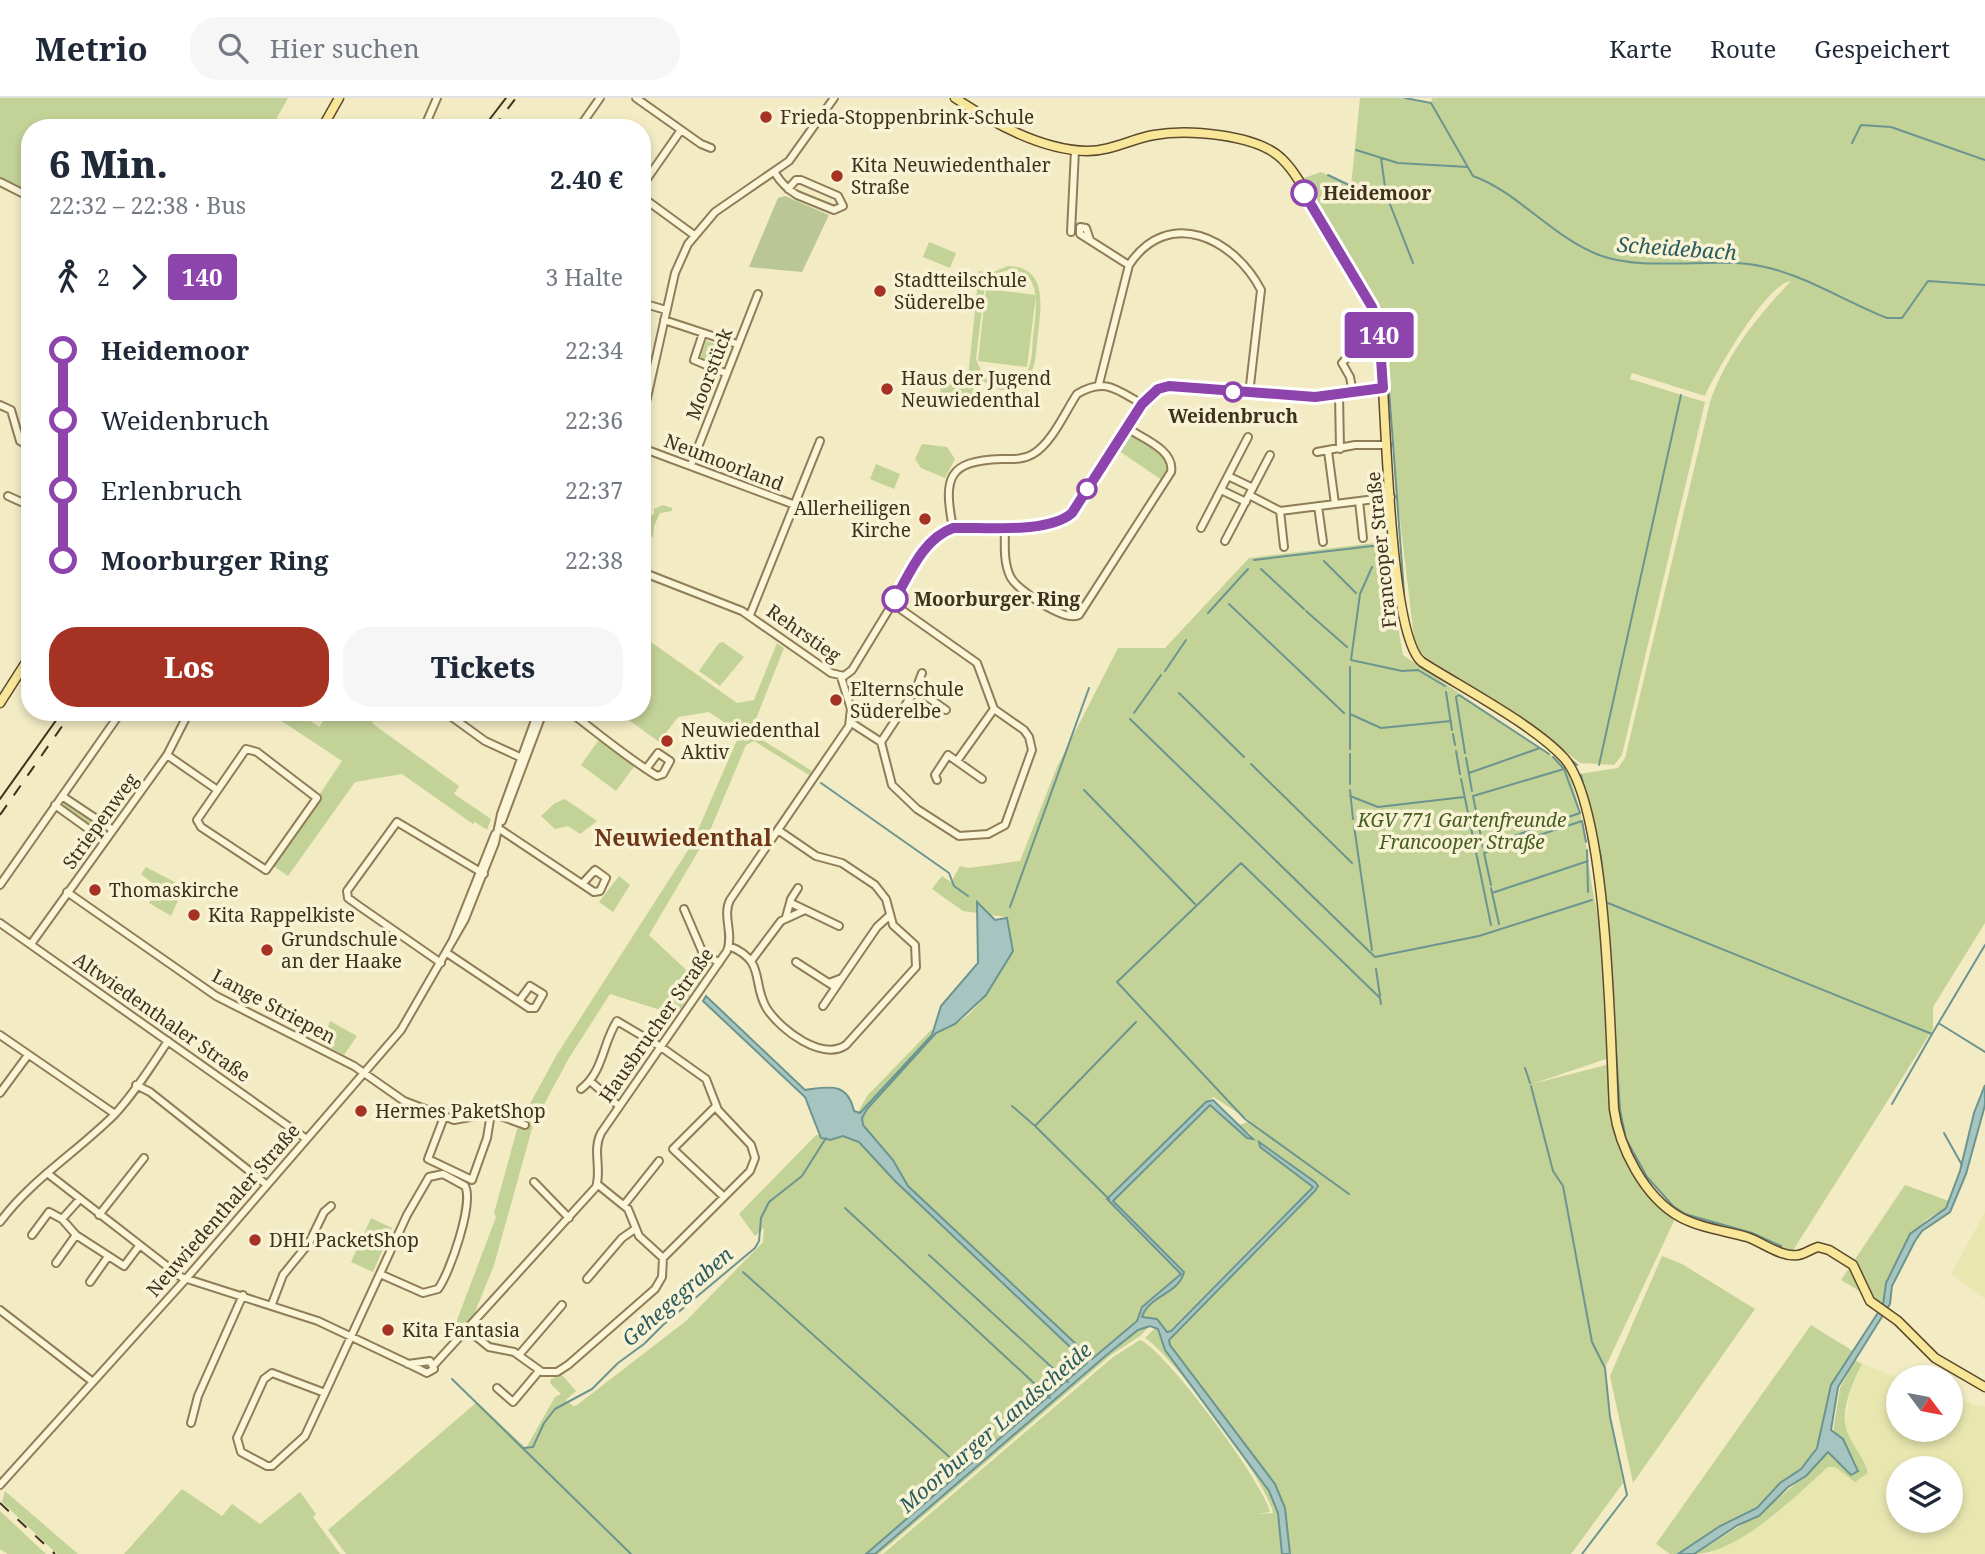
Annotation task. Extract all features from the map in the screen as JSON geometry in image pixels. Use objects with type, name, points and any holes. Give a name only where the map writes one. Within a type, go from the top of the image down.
[{"type":"main road","points":[[327,119],[338,98]]},
{"type":"main road","name":"Francoper Straße","points":[[955,98],[989,119],[1042,141],[1075,150],[1106,149],[1146,136],[1181,132],[1214,135],[1273,151],[1288,166],[1366,296],[1379,335],[1401,608],[1413,654],[1555,749],[1577,780],[1588,815],[1598,874],[1616,1123],[1623,1146],[1634,1167],[1668,1208],[1687,1220],[1752,1239],[1790,1255],[1799,1255],[1818,1247],[1836,1254],[1853,1265],[1863,1291],[1876,1306],[1940,1362],[1985,1387]]},
{"type":"main road","points":[[0,703],[4,690],[21,668]]},
{"type":"street","points":[[428,119],[437,98]]},
{"type":"street","points":[[585,119],[600,98]]},
{"type":"street","points":[[636,98],[712,148]]},
{"type":"street","points":[[651,375],[677,267],[694,234],[722,207],[775,173],[803,145],[834,98]]},
{"type":"street","points":[[651,173],[681,130]]},
{"type":"street","points":[[1071,232],[1075,150]]},
{"type":"street","points":[[775,173],[788,189],[834,210],[843,206],[838,195],[801,180],[793,182],[788,189]]},
{"type":"street","points":[[0,182],[21,192]]},
{"type":"street","points":[[651,203],[694,234]]},
{"type":"street","points":[[1099,384],[1129,265],[1139,250],[1150,242],[1180,233],[1199,235],[1218,243],[1254,276],[1262,300],[1249,394]]},
{"type":"street","points":[[1090,240],[1129,265]]},
{"type":"street","name":"Moorstück","points":[[691,465],[758,294]]},
{"type":"street","points":[[651,306],[666,310]]},
{"type":"street","points":[[664,320],[737,344]]},
{"type":"street","points":[[703,333],[694,360],[725,373]]},
{"type":"street","points":[[1353,393],[1350,377],[1342,363],[1369,336],[1379,335]]},
{"type":"street","points":[[1142,404],[1099,384],[1077,394],[1037,452],[1025,458],[963,464],[953,474],[949,485],[953,528],[1046,525],[1065,519],[1142,404],[1158,389],[1169,386],[1249,394],[1339,395],[1383,388]]},
{"type":"street","points":[[1339,395],[1340,449]]},
{"type":"street","points":[[0,405],[11,410],[21,442]]},
{"type":"street","points":[[1005,526],[1006,562],[1014,583],[1067,618],[1082,613],[1171,471],[1172,463],[1167,454],[1127,428]]},
{"type":"street","points":[[1201,528],[1248,437]]},
{"type":"street","points":[[750,615],[820,442]]},
{"type":"street","points":[[1317,452],[1355,445],[1387,445]]},
{"type":"street","name":"Neumoorland","points":[[651,451],[795,505]]},
{"type":"street","points":[[1328,451],[1335,504]]},
{"type":"street","points":[[1225,541],[1270,455]]},
{"type":"street","points":[[1228,476],[1253,488]]},
{"type":"street","points":[[1221,490],[1280,511],[1391,498]]},
{"type":"street","points":[[8,496],[21,502]]},
{"type":"street","points":[[1359,501],[1363,538]]},
{"type":"street","points":[[1318,506],[1323,542]]},
{"type":"street","points":[[1280,511],[1284,547]]},
{"type":"street","name":"Rehrstieg","points":[[651,576],[750,615],[831,673],[841,677],[852,670],[930,542],[953,528]]},
{"type":"street","points":[[841,677],[850,709],[850,722],[881,741],[892,785],[903,798],[960,836],[988,834],[1005,825],[1032,750],[1030,737],[994,709],[977,663],[892,603]]},
{"type":"street","points":[[881,741],[916,690],[922,673]]},
{"type":"street","points":[[916,690],[946,710]]},
{"type":"street","points":[[957,761],[994,709]]},
{"type":"street","points":[[0,885],[115,721]]},
{"type":"street","name":"Striepenweg","points":[[31,944],[167,755],[184,721]]},
{"type":"street","points":[[457,721],[485,741],[524,759]]},
{"type":"street","name":"Neuwiedenthaler Straße","points":[[0,1485],[186,1280],[305,1138],[401,1030],[466,919],[538,721]]},
{"type":"street","points":[[581,721],[646,769]]},
{"type":"street","name":"Hausbrucher Straße","points":[[597,1184],[598,1139],[719,963],[729,946],[729,902],[850,722]]},
{"type":"street","points":[[250,749],[314,793],[317,800],[272,865],[264,870],[197,823],[198,815],[216,789],[243,752],[250,749]]},
{"type":"street","points":[[167,755],[216,789]]},
{"type":"street","points":[[937,780],[935,775],[948,755],[982,779]]},
{"type":"street","points":[[62,796],[113,830]]},
{"type":"street","points":[[55,806],[105,841]]},
{"type":"street","points":[[441,963],[348,898],[347,891],[397,822],[481,873]]},
{"type":"street","points":[[498,828],[583,883]]},
{"type":"street","points":[[729,946],[751,961],[765,1004],[774,1016],[814,1047],[836,1051],[846,1045],[874,1017],[916,967],[915,945],[897,929],[889,916],[886,899],[872,883],[842,863],[816,856],[778,830]]},
{"type":"street","points":[[751,961],[786,917],[798,888]]},
{"type":"street","name":"Lange Striepen","points":[[68,892],[216,996],[365,1072],[397,1097],[444,1117]]},
{"type":"street","points":[[791,903],[839,926]]},
{"type":"street","points":[[684,909],[702,951],[719,963]]},
{"type":"street","points":[[786,917],[805,910]]},
{"type":"street","points":[[823,1006],[832,985],[842,978],[889,916]]},
{"type":"street","name":"Altwiedenthaler Straße","points":[[0,923],[305,1138]]},
{"type":"street","points":[[447,953],[519,1001]]},
{"type":"street","points":[[796,962],[832,985]]},
{"type":"street","points":[[468,1330],[489,1347],[519,1355],[539,1371],[549,1373],[564,1368],[655,1289],[662,1277],[663,1258],[750,1171],[755,1157],[750,1143],[716,1106],[706,1079],[661,1046],[617,1021],[605,1041],[603,1061],[590,1081],[581,1089]]},
{"type":"street","points":[[0,1035],[115,1114]]},
{"type":"street","points":[[0,1222],[47,1173],[115,1114],[168,1041]]},
{"type":"street","points":[[0,1093],[28,1055]]},
{"type":"street","points":[[590,1081],[619,1106]]},
{"type":"street","points":[[136,1085],[150,1092],[267,1185]]},
{"type":"street","points":[[716,1106],[673,1149],[724,1197]]},
{"type":"street","points":[[491,1113],[487,1138],[472,1180],[428,1159],[444,1117],[464,1120],[491,1113],[525,1125]]},
{"type":"street","points":[[99,1215],[145,1158]]},
{"type":"street","points":[[624,1205],[659,1161]]},
{"type":"street","points":[[47,1173],[186,1280],[272,1304],[351,1336],[429,1373],[434,1371],[434,1365],[597,1184],[624,1205],[631,1214],[635,1229],[663,1258]]},
{"type":"street","points":[[325,1393],[272,1373],[264,1379],[237,1438],[241,1452],[272,1466],[304,1436],[325,1393],[351,1336],[380,1274],[411,1208],[429,1177],[445,1175],[464,1184],[468,1190],[468,1201],[448,1270],[438,1289],[423,1293],[380,1274]]},
{"type":"street","points":[[534,1182],[569,1218]]},
{"type":"street","points":[[62,1219],[79,1200]]},
{"type":"street","points":[[272,1304],[283,1275],[309,1243],[324,1212],[331,1206]]},
{"type":"street","points":[[32,1235],[49,1212],[62,1219],[76,1236],[107,1258],[124,1266],[139,1246]]},
{"type":"street","points":[[587,1279],[622,1238],[635,1229]]},
{"type":"street","points":[[56,1263],[76,1236]]},
{"type":"street","points":[[90,1282],[107,1258]]},
{"type":"street","points":[[191,1423],[198,1396],[243,1295]]},
{"type":"street","points":[[519,1355],[562,1305]]},
{"type":"street","points":[[0,1310],[93,1382]]},
{"type":"street","points":[[408,1364],[426,1361],[434,1365]]},
{"type":"street","points":[[497,1388],[513,1402],[539,1371]]},
{"type":"shaded area","points":[[1985,1212],[1985,1299],[1951,1274]]},
{"type":"shaded area","points":[[1862,1364],[1886,1373],[1886,1442],[1964,1442],[1964,1401],[1985,1407],[1985,1554],[1708,1554],[1772,1518],[1828,1467],[1835,1467],[1848,1434],[1845,1426],[1850,1389]]},
{"type":"green space","points":[[0,98],[288,98],[276,119],[21,119],[21,190],[0,179]]},
{"type":"green space","points":[[1360,98],[1405,98],[1431,103],[1432,98],[1985,98],[1985,923],[1933,1007],[1933,1029],[1792,1252],[1757,1236],[1682,1214],[1641,1172],[1622,1131],[1607,922],[1578,774],[1618,768],[1625,758],[1710,402],[1725,368],[1744,337],[1791,281],[1781,286],[1756,312],[1730,350],[1705,396],[1632,373],[1630,379],[1705,402],[1622,755],[1614,765],[1580,763],[1533,726],[1424,656],[1415,646],[1397,495],[1387,335],[1393,330],[1380,322],[1301,179],[1321,172],[1351,186]]},
{"type":"green space","points":[[785,196],[829,215],[802,272],[749,267],[778,198]]},
{"type":"green space","points":[[929,242],[956,253],[950,268],[923,257]]},
{"type":"green space","points":[[1008,266],[1021,268],[1030,273],[1039,290],[1040,312],[1034,367],[1020,385],[1004,390],[979,379],[968,378],[979,271],[991,273]],"holes":[[[1004,271],[1017,271],[1026,275],[1035,292],[1032,355],[1024,376],[1016,382],[1003,385],[984,378],[976,359],[984,292],[992,278]]]},
{"type":"green space","points":[[986,289],[1036,295],[1027,367],[978,361]]},
{"type":"green space","points":[[706,341],[727,347],[720,366],[700,358]]},
{"type":"green space","points":[[942,377],[974,381],[972,398],[940,394]]},
{"type":"green space","points":[[1131,435],[1164,455],[1168,469],[1162,480],[1119,451]]},
{"type":"green space","points":[[922,444],[947,447],[955,459],[945,478],[921,468],[915,459]]},
{"type":"green space","points":[[876,464],[900,474],[894,489],[870,479]]},
{"type":"green space","points":[[663,505],[672,508],[672,511],[660,513],[654,526],[653,537],[651,516],[654,509]]},
{"type":"green space","name":"KGV 771 Gartenfreunde Francooper Straße","points":[[1383,542],[1403,655],[1565,765],[1581,817],[1599,921],[1609,1058],[1532,1084],[1610,1064],[1619,1145],[1628,1165],[1673,1216],[1674,1221],[1605,1368],[1610,1417],[1623,1483],[1571,1554],[1290,1554],[1285,1508],[1275,1484],[1170,1345],[1169,1340],[1318,1186],[1258,1144],[1313,1186],[1168,1332],[1157,1319],[1142,1317],[1151,1303],[1176,1284],[1180,1278],[1183,1270],[1113,1201],[1210,1105],[1252,1139],[1251,1134],[1239,1125],[1251,1121],[1213,1097],[1108,1199],[1180,1269],[1180,1276],[1142,1307],[1137,1321],[866,1554],[346,1554],[328,1530],[477,1402],[526,1448],[555,1397],[561,1394],[550,1383],[551,1379],[562,1375],[576,1391],[566,1400],[573,1406],[577,1405],[686,1321],[763,1242],[764,1228],[755,1236],[739,1214],[816,1135],[854,1134],[888,1174],[856,1116],[867,1096],[931,1030],[945,1028],[970,1013],[991,988],[1014,949],[1005,917],[963,911],[932,889],[942,876],[951,882],[960,866],[969,868],[1020,861],[1057,767],[1118,648],[1165,648],[1249,558]]},
{"type":"green space","points":[[651,642],[737,703],[754,700],[777,643],[784,648],[752,729],[756,736],[812,771],[809,775],[754,741],[746,745],[709,833],[649,935],[699,982],[676,1015],[610,994],[569,1058],[533,1125],[494,1265],[473,1317],[448,1344],[496,1217],[494,1213],[518,1126],[556,1056],[692,844],[740,733],[709,712],[678,717],[659,742],[630,721],[651,721]]},
{"type":"green space","points":[[723,642],[744,657],[720,686],[699,671],[719,643]]},
{"type":"green space","points":[[282,721],[311,721],[319,727],[323,721],[372,721],[459,786],[454,794],[491,819],[487,830],[475,822],[473,824],[402,774],[355,782],[288,876],[272,865],[342,761]]},
{"type":"green space","points":[[600,738],[636,764],[616,791],[581,765]]},
{"type":"green space","points":[[565,799],[597,821],[580,834],[568,826],[555,829],[541,816],[555,803]]},
{"type":"green space","points":[[66,800],[105,827],[100,835],[60,807]]},
{"type":"green space","points":[[146,867],[184,887],[171,916],[149,903],[157,887],[141,874]]},
{"type":"green space","points":[[619,876],[630,885],[613,912],[599,902]]},
{"type":"green space","points":[[330,1021],[357,1036],[344,1055],[322,1044]]},
{"type":"green space","points":[[1905,1185],[1949,1201],[1944,1208],[1924,1222],[1903,1249],[1888,1283],[1883,1305],[1841,1280]]},
{"type":"green space","points":[[371,1218],[392,1228],[373,1272],[351,1262]]},
{"type":"green space","points":[[1662,1256],[1682,1264],[1755,1309],[1633,1483],[1610,1376]]},
{"type":"green space","points":[[1811,1325],[1853,1351],[1831,1385],[1820,1442],[1801,1469],[1780,1483],[1757,1508],[1720,1526],[1678,1554],[1670,1554],[1656,1544]]},
{"type":"green space","points":[[1150,1326],[1111,1355],[879,1554],[875,1554],[1109,1353],[1138,1330]]},
{"type":"green space","points":[[1156,1327],[1165,1350],[1204,1402],[1159,1350],[1145,1338]]},
{"type":"green space","points":[[1140,1340],[1170,1367],[1191,1391],[1233,1448],[1264,1497],[1270,1512],[1257,1514],[1273,1513],[1255,1475],[1232,1441],[1269,1491],[1278,1513],[1282,1554],[883,1554],[1113,1357]]},
{"type":"green space","points":[[1855,1360],[1862,1364],[1849,1395],[1845,1420],[1848,1434],[1868,1473],[1855,1482],[1835,1467],[1828,1467],[1783,1507],[1747,1534],[1711,1551],[1694,1554],[1765,1508],[1798,1482],[1828,1452],[1851,1475],[1857,1466],[1843,1439],[1833,1432],[1840,1388]]},
{"type":"green space","points":[[182,1489],[222,1516],[232,1504],[260,1524],[300,1492],[316,1514],[313,1517],[340,1554],[124,1554]]},
{"type":"green space","points":[[5,1491],[78,1554],[57,1554],[2,1502]]},
{"type":"green space","points":[[0,1511],[46,1554],[8,1554],[0,1549]]},
{"type":"water","points":[[977,902],[995,920],[1007,918],[1013,951],[986,995],[955,1024],[936,1033],[867,1109],[862,1118],[863,1125],[893,1160],[908,1186],[1092,1359],[1137,1321],[1142,1307],[1181,1274],[1107,1199],[1206,1102],[1213,1100],[1253,1139],[1247,1138],[1210,1105],[1113,1201],[1184,1272],[1176,1285],[1151,1304],[1142,1317],[1157,1319],[1167,1332],[1171,1331],[1313,1187],[1260,1147],[1259,1142],[1315,1182],[1318,1186],[1315,1191],[1169,1340],[1170,1345],[1275,1484],[1285,1508],[1290,1554],[1282,1554],[1278,1513],[1269,1491],[1165,1350],[1158,1329],[1150,1326],[1138,1330],[1109,1353],[875,1554],[866,1554],[1087,1363],[894,1180],[859,1142],[843,1136],[830,1140],[821,1138],[805,1097],[703,1001],[706,996],[805,1090],[829,1087],[841,1090],[851,1101],[854,1111],[860,1113],[932,1035],[941,1006],[978,963]]},
{"type":"water","points":[[1985,1085],[1985,1105],[1966,1174],[1950,1212],[1922,1231],[1915,1241],[1892,1286],[1890,1304],[1838,1387],[1831,1430],[1843,1439],[1858,1471],[1851,1475],[1828,1452],[1806,1476],[1788,1487],[1759,1516],[1738,1525],[1694,1554],[1678,1554],[1720,1526],[1757,1508],[1780,1483],[1801,1469],[1817,1448],[1831,1385],[1883,1305],[1886,1283],[1910,1234],[1946,1208],[1960,1171],[1974,1113]]},
{"type":"waterway","name":"Scheidebach","points":[[1405,98],[1431,103],[1473,176],[1505,193],[1566,237],[1599,255],[1615,260],[1653,264],[1731,263],[1766,267],[1802,279],[1887,318],[1902,318],[1928,281],[1985,285]]},
{"type":"waterway","points":[[1852,143],[1861,125],[1891,127],[1985,160]]},
{"type":"waterway","points":[[1356,150],[1398,163],[1468,167]]},
{"type":"waterway","points":[[1381,158],[1386,194],[1413,263]]},
{"type":"waterway","points":[[1328,175],[1351,186],[1386,194]]},
{"type":"waterway","points":[[1385,334],[1404,593]]},
{"type":"waterway","points":[[1599,765],[1681,395]]},
{"type":"waterway","points":[[1254,560],[1381,545]]},
{"type":"waterway","points":[[1324,561],[1356,593]]},
{"type":"waterway","points":[[1372,567],[1360,594],[1351,660],[1402,671],[1418,670],[1445,686]]},
{"type":"waterway","points":[[1208,613],[1248,569]]},
{"type":"waterway","points":[[1261,569],[1304,609]]},
{"type":"waterway","points":[[1229,604],[1344,713]]},
{"type":"waterway","points":[[1306,611],[1347,647]]},
{"type":"waterway","points":[[1165,671],[1186,640]]},
{"type":"waterway","points":[[1423,657],[1445,672]]},
{"type":"waterway","points":[[1350,667],[1350,749]]},
{"type":"waterway","points":[[1134,713],[1161,675]]},
{"type":"waterway","points":[[1010,907],[1089,688]]},
{"type":"waterway","points":[[1446,692],[1452,730]]},
{"type":"waterway","points":[[1179,693],[1244,757]]},
{"type":"waterway","points":[[1465,753],[1456,697],[1459,695],[1549,754]]},
{"type":"waterway","points":[[1350,714],[1381,728],[1451,721]]},
{"type":"waterway","points":[[1130,719],[1375,957],[1479,936],[1592,900]]},
{"type":"waterway","points":[[1541,733],[1577,765]]},
{"type":"waterway","points":[[1453,734],[1455,745]]},
{"type":"waterway","points":[[1469,773],[1540,748]]},
{"type":"waterway","points":[[1456,751],[1460,774]]},
{"type":"waterway","points":[[1350,754],[1350,784]]},
{"type":"waterway","points":[[1553,757],[1564,769],[1580,813],[1483,847],[1473,796],[1564,769]]},
{"type":"waterway","points":[[1466,758],[1472,791]]},
{"type":"waterway","points":[[1251,764],[1352,863]]},
{"type":"waterway","points":[[1581,775],[1601,857],[1607,918]]},
{"type":"waterway","points":[[1461,779],[1491,925]]},
{"type":"waterway","points":[[821,783],[949,873],[954,886],[968,896]]},
{"type":"waterway","points":[[1084,790],[1195,904]]},
{"type":"waterway","points":[[1350,790],[1353,819]]},
{"type":"waterway","points":[[1350,796],[1378,807],[1464,797]]},
{"type":"waterway","points":[[1491,885],[1484,853],[1582,821],[1586,842]]},
{"type":"waterway","points":[[1354,826],[1372,950]]},
{"type":"waterway","points":[[1587,850],[1588,892]]},
{"type":"waterway","points":[[1492,893],[1588,861]]},
{"type":"waterway","points":[[1349,1194],[1245,1119],[1117,982],[1241,863],[1380,998],[1381,1004]]},
{"type":"waterway","points":[[1491,888],[1499,924]]},
{"type":"waterway","points":[[1608,903],[1932,1034],[1892,1104]]},
{"type":"waterway","points":[[1932,1034],[1985,945]]},
{"type":"waterway","points":[[1376,969],[1380,996]]},
{"type":"waterway","points":[[1613,1007],[1620,1110],[1626,1139],[1647,1177],[1673,1206],[1685,1214],[1752,1233],[1781,1246]]},
{"type":"waterway","points":[[1109,1199],[1035,1126],[1136,1022]]},
{"type":"waterway","points":[[1940,1024],[1985,1052]]},
{"type":"waterway","points":[[1525,1068],[1530,1083]]},
{"type":"waterway","points":[[1531,1086],[1553,1171],[1563,1186],[1592,1342],[1605,1368],[1610,1417],[1627,1495],[1582,1554]]},
{"type":"waterway","points":[[1012,1106],[1034,1125]]},
{"type":"waterway","points":[[1944,1133],[1962,1165]]},
{"type":"waterway","name":"Gehegegraben","points":[[524,1448],[533,1447],[544,1423],[555,1409],[592,1389],[618,1363],[644,1344],[755,1248],[759,1241],[761,1218],[769,1202],[802,1176],[826,1138]]},
{"type":"waterway","name":"Moorburger Landscheide","points":[[845,1208],[1050,1398]]},
{"type":"waterway","name":"Moorburger Landscheide","points":[[929,1255],[1068,1382]]},
{"type":"waterway","name":"Moorburger Landscheide","points":[[743,1272],[964,1470]]},
{"type":"waterway","points":[[452,1379],[631,1554]]},
{"type":"tram line","points":[[490,119],[506,98]]},
{"type":"tram line","points":[[0,799],[56,721]]},
{"type":"railway","points":[[500,119],[516,98]]},
{"type":"railway","points":[[0,815],[66,721]]},
{"type":"railway","points":[[0,1503],[55,1554]]},
{"type":"bus line","name":"140","points":[[895,599],[930,542],[941,532],[953,528],[1046,525],[1065,519],[1072,513],[1142,404],[1158,389],[1169,386],[1315,397],[1383,388],[1379,329],[1372,307],[1304,193]]},
{"type":"place","name":"Frieda-Stoppenbrink-Schule","points":[[766,117]]},
{"type":"place","name":"Kita Neuwiedenthaler Straße","points":[[837,176]]},
{"type":"place","name":"Heidemoor","points":[[1304,193]]},
{"type":"place","name":"Stadtteilschule Süderelbe","points":[[880,291]]},
{"type":"place","name":"Haus der Jugend Neuwiedenthal","points":[[887,389]]},
{"type":"place","name":"Weidenbruch","points":[[1233,392]]},
{"type":"place","name":"Allerheiligen Kirche","points":[[925,519]]},
{"type":"place","name":"Moorburger Ring","points":[[895,599]]},
{"type":"place","name":"Elternschule Süderelbe","points":[[836,700]]},
{"type":"place","name":"Neuwiedenthal Aktiv","points":[[667,741]]},
{"type":"place","name":"Thomaskirche","points":[[95,890]]},
{"type":"place","name":"Kita Rappelkiste","points":[[194,915]]},
{"type":"place","name":"Grundschule an der Haake","points":[[267,950]]},
{"type":"place","name":"Hermes PaketShop","points":[[361,1111]]},
{"type":"place","name":"DHL PacketShop","points":[[255,1240]]},
{"type":"place","name":"Kita Fantasia","points":[[388,1330]]},
{"type":"district","name":"Neuwiedenthal","points":[[683,837]]}]
